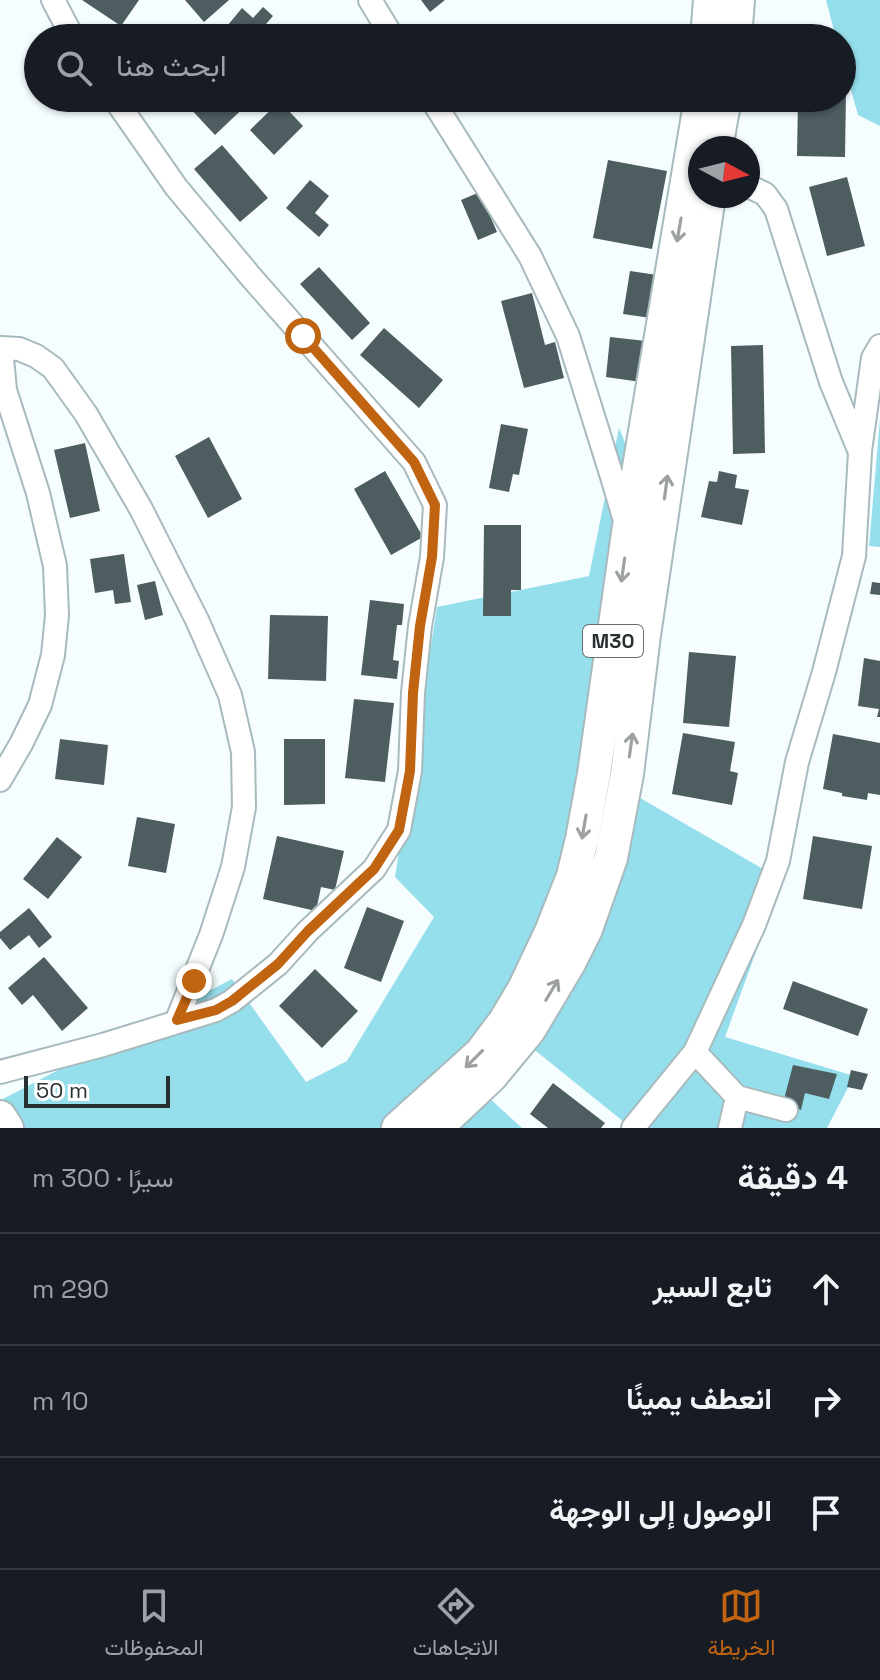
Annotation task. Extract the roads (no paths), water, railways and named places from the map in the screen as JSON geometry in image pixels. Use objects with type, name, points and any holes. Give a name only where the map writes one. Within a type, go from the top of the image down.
[{"type":"highway","points":[[707,24],[710,0]]},
{"type":"highway","points":[[736,24],[738,0]]},
{"type":"highway","name":"M30","points":[[398,1128],[481,1053],[497,1031],[524,989],[573,876],[594,774],[628,533],[699,112]]},
{"type":"highway","points":[[718,136],[722,112]]},
{"type":"highway","name":"M30","points":[[436,1128],[491,1076],[529,1030],[586,929],[611,858],[627,774],[646,620],[707,208]]},
{"type":"highway","points":[[0,1117],[7,1128]]},
{"type":"street","points":[[53,0],[66,24]]},
{"type":"street","points":[[370,0],[385,24]]},
{"type":"street","points":[[691,0],[700,24]]},
{"type":"street","points":[[0,1072],[103,1045],[216,1010],[232,1001],[278,964],[374,869],[399,830],[410,771],[413,693],[432,557],[435,505],[414,462],[185,199],[124,112]]},
{"type":"street","points":[[440,112],[530,256],[568,336],[628,533]]},
{"type":"street","points":[[760,192],[776,209],[831,382],[860,452]]},
{"type":"street","points":[[0,780],[40,705],[53,655],[57,615],[55,566],[38,493],[5,390],[1,346],[36,356],[53,368],[86,414],[141,509],[197,620],[230,695],[243,752],[244,807],[233,867],[211,935],[177,1020]]},
{"type":"street","points":[[633,1128],[695,1052],[748,938],[778,861],[797,762],[854,556],[860,452],[873,358],[880,346]]},
{"type":"street","points":[[695,1052],[737,1097],[786,1110]]},
{"type":"street","points":[[730,1128],[737,1097]]}]
